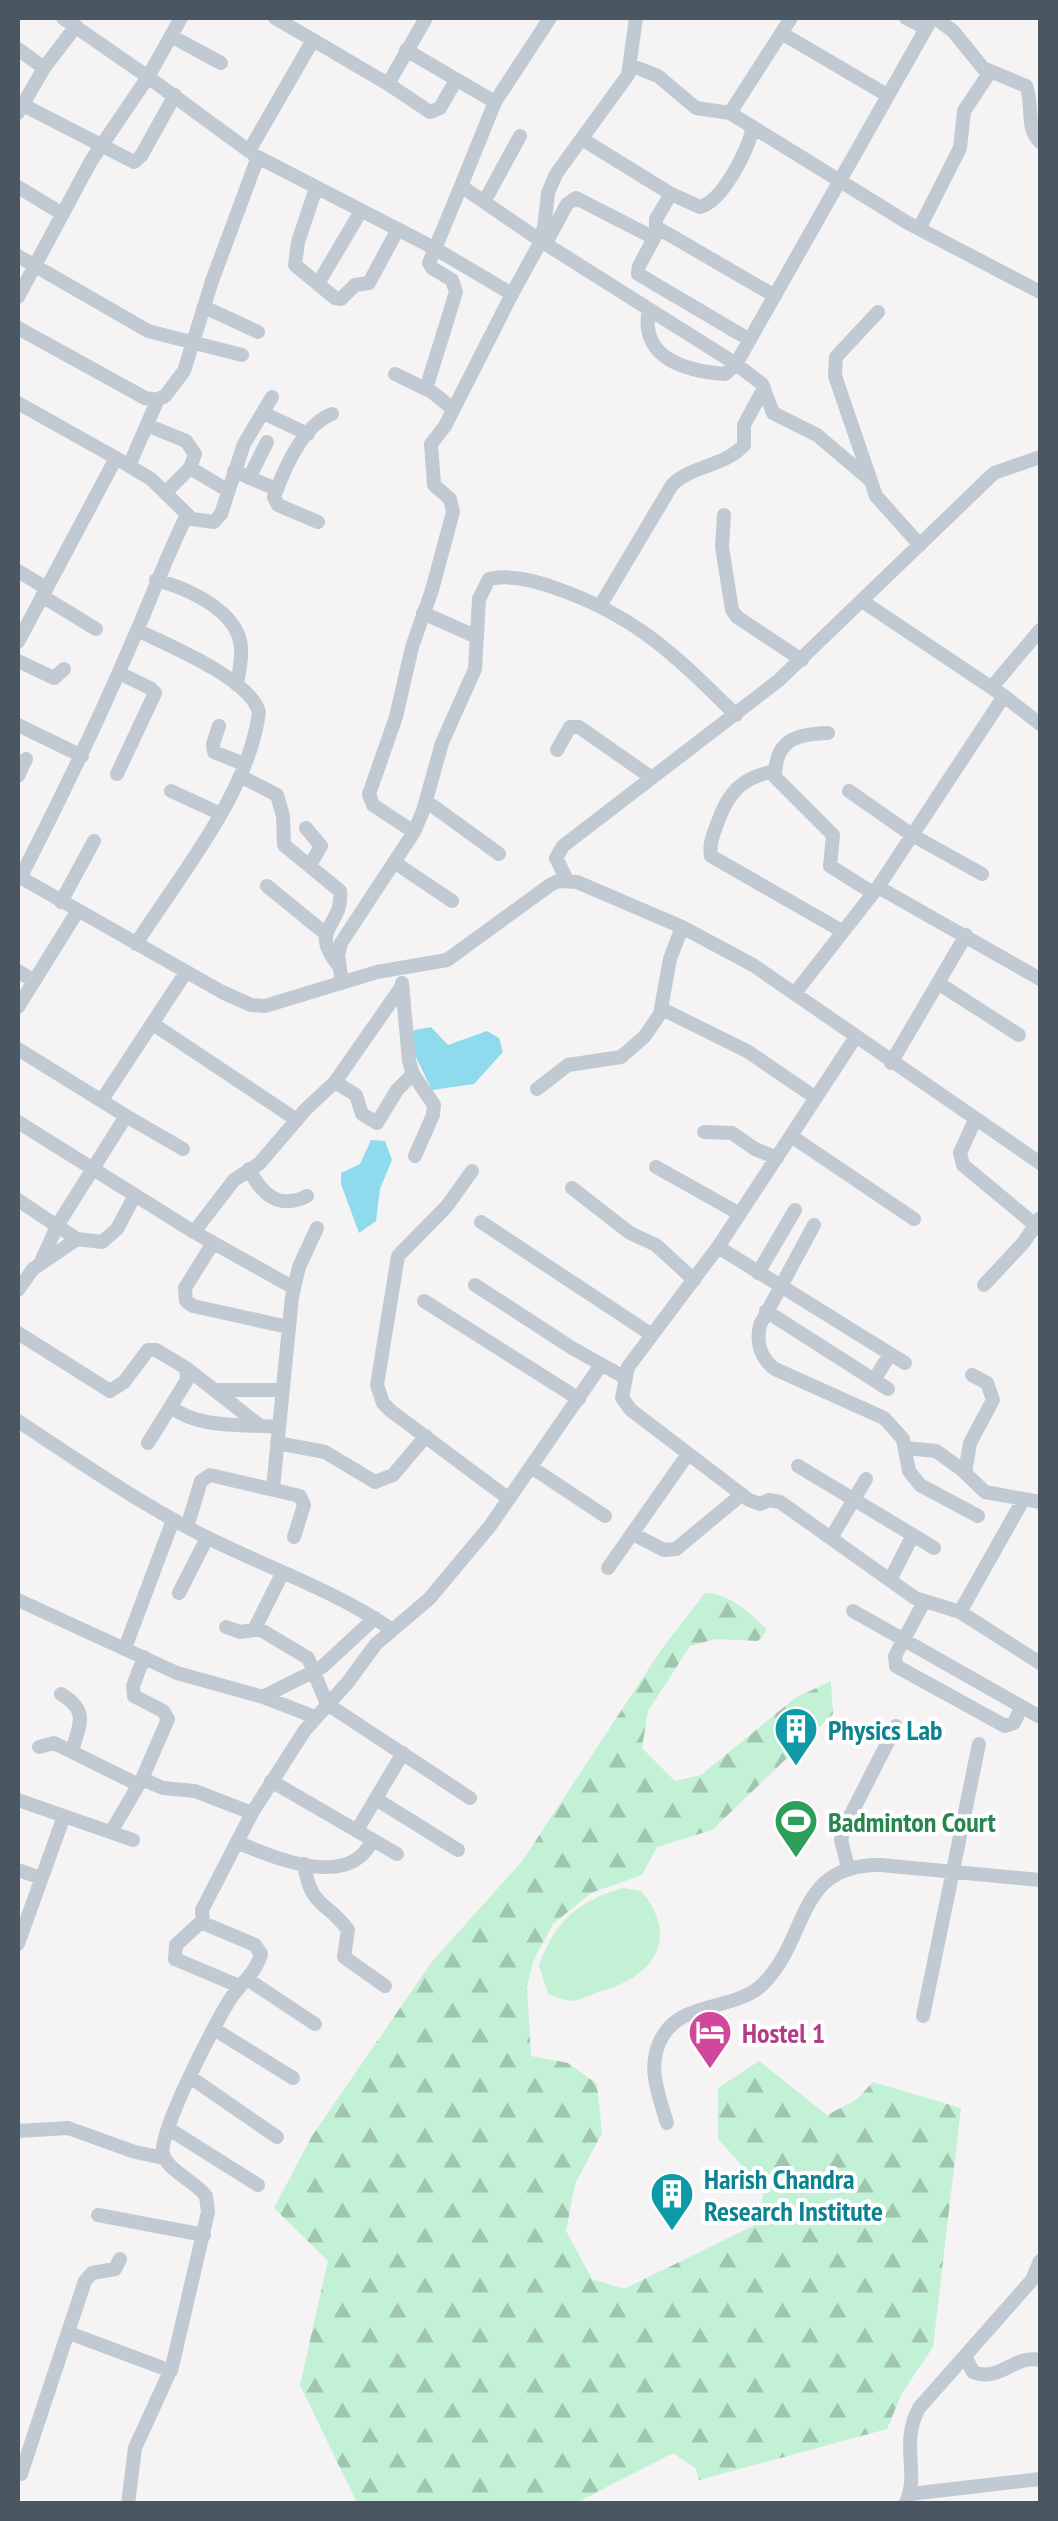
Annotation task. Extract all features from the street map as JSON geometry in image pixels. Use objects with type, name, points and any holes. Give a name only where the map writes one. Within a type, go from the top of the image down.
[{"type":"street","points":[[18,296],[61,212],[148,77],[180,18]]},
{"type":"street","points":[[275,18],[430,112],[440,108],[456,80]]},
{"type":"street","points":[[388,84],[426,18]]},
{"type":"street","points":[[426,389],[456,292],[452,280],[429,265],[434,248],[496,102],[550,18]]},
{"type":"street","points":[[542,241],[552,182],[623,86],[636,18]]},
{"type":"street","points":[[730,113],[791,18]]},
{"type":"street","points":[[906,18],[931,21],[953,31],[978,64],[1026,86],[1032,132],[1040,142]]},
{"type":"street","points":[[649,309],[646,324],[650,341],[670,360],[725,374],[736,364],[931,21]]},
{"type":"street","points":[[174,95],[138,160],[130,162],[20,109],[70,22],[174,95],[253,154],[434,248],[512,294]]},
{"type":"street","points":[[783,34],[888,95]]},
{"type":"street","points":[[170,36],[221,63]]},
{"type":"street","points":[[19,635],[123,462],[149,426],[158,400],[173,388],[184,371],[253,154],[313,40]]},
{"type":"street","points":[[18,50],[44,68]]},
{"type":"street","points":[[406,50],[496,102]]},
{"type":"street","points":[[630,65],[658,76],[696,108],[730,113],[919,229],[1040,292]]},
{"type":"street","points":[[919,229],[960,148],[964,111],[990,72]]},
{"type":"street","points":[[582,139],[695,206],[712,202],[748,145],[753,128]]},
{"type":"street","points":[[484,202],[520,136]]},
{"type":"street","points":[[461,186],[736,364],[764,388],[773,413],[817,435],[870,480]]},
{"type":"street","points":[[18,188],[61,212]]},
{"type":"street","points":[[316,188],[294,258],[298,270],[338,299],[355,285],[369,284],[398,229]]},
{"type":"street","points":[[672,194],[656,219],[656,234],[638,270],[643,280],[750,340]]},
{"type":"street","points":[[414,832],[373,806],[369,794],[396,716],[412,647],[453,512],[450,499],[434,485],[431,444],[454,409],[542,241],[567,204],[576,198],[656,234],[775,296]]},
{"type":"street","points":[[319,282],[361,210]]},
{"type":"street","points":[[18,256],[148,332],[242,355]]},
{"type":"street","points":[[204,307],[258,332]]},
{"type":"street","points":[[878,312],[840,352],[834,370],[878,500],[920,545]]},
{"type":"street","points":[[18,328],[145,398],[158,400]]},
{"type":"street","points":[[395,374],[454,409]]},
{"type":"street","points":[[600,606],[672,485],[685,474],[732,456],[744,445],[744,425],[764,388]]},
{"type":"street","points":[[18,403],[123,462],[166,492],[187,516],[197,522],[214,522],[252,427],[272,396]]},
{"type":"street","points":[[262,413],[308,434]]},
{"type":"street","points":[[318,522],[278,505],[274,497],[291,459],[308,434],[322,418],[332,414]]},
{"type":"street","points":[[149,426],[190,446],[195,454],[190,468],[166,492]]},
{"type":"street","points":[[249,478],[266,442]]},
{"type":"street","points":[[567,880],[557,862],[558,850],[802,660],[994,473],[1040,457]]},
{"type":"street","points":[[190,468],[227,490]]},
{"type":"street","points":[[234,470],[276,489]]},
{"type":"street","points":[[724,515],[722,547],[732,610],[802,660]]},
{"type":"street","points":[[187,516],[82,756],[19,877],[238,1000],[265,1006],[377,972],[447,960],[550,885],[567,880],[682,927],[753,965],[1040,1163]]},
{"type":"street","points":[[18,571],[96,629]]},
{"type":"street","points":[[342,982],[341,943],[414,832],[442,743],[475,669],[480,600],[489,579],[542,584],[600,606],[662,644],[736,715]]},
{"type":"street","points":[[156,580],[190,590],[235,629],[241,650],[237,685]]},
{"type":"street","points":[[862,601],[1040,724]]},
{"type":"street","points":[[424,613],[477,638]]},
{"type":"street","points":[[136,944],[221,814],[242,770],[259,712],[248,693],[237,685],[137,630]]},
{"type":"street","points":[[795,993],[875,890],[1040,630]]},
{"type":"street","points":[[18,661],[54,678],[64,669]]},
{"type":"street","points":[[118,673],[155,693],[118,774]]},
{"type":"street","points":[[18,724],[82,756]]},
{"type":"street","points":[[218,726],[214,752],[277,795],[282,803],[284,844],[340,891],[340,904],[326,934],[327,951],[339,966]]},
{"type":"street","points":[[558,750],[570,727],[579,727],[652,778]]},
{"type":"street","points":[[828,732],[795,735],[779,757],[774,772],[778,782],[832,835],[830,866],[966,935],[1040,979]]},
{"type":"street","points":[[18,776],[26,760]]},
{"type":"street","points":[[774,772],[738,787],[727,796],[710,844],[711,856],[842,931]]},
{"type":"street","points":[[171,791],[221,814]]},
{"type":"street","points":[[849,791],[912,835],[982,874]]},
{"type":"street","points":[[426,801],[498,854]]},
{"type":"street","points":[[306,828],[320,846],[310,866]]},
{"type":"street","points":[[61,902],[94,841]]},
{"type":"street","points":[[394,862],[452,902]]},
{"type":"street","points":[[267,886],[326,934]]},
{"type":"street","points":[[18,1006],[76,912]]},
{"type":"street","points":[[537,1089],[568,1065],[612,1060],[630,1051],[654,1025],[662,1009],[670,960],[682,927]]},
{"type":"street","points":[[891,1063],[966,935]]},
{"type":"street","points":[[404,970],[402,986],[414,1074],[434,1105],[415,1156]]},
{"type":"street","points":[[18,971],[34,981]]},
{"type":"street","points":[[102,1100],[186,972]]},
{"type":"street","points":[[938,983],[1019,1036]]},
{"type":"street","points":[[194,1232],[234,1180],[260,1164],[296,1120],[335,1082],[402,986]]},
{"type":"street","points":[[662,1009],[747,1052],[816,1098]]},
{"type":"street","points":[[153,1024],[296,1120]]},
{"type":"street","points":[[855,1038],[718,1247],[624,1376],[622,1398],[754,1503],[780,1502],[924,1602],[960,1612],[1040,1663]]},
{"type":"street","points":[[18,1050],[183,1149]]},
{"type":"street","points":[[335,1082],[356,1096],[362,1114],[378,1122],[397,1090],[414,1074]]},
{"type":"street","points":[[18,1290],[126,1116]]},
{"type":"street","points":[[975,1120],[962,1145],[963,1165],[1039,1224],[984,1285]]},
{"type":"street","points":[[18,1122],[194,1232],[294,1288]]},
{"type":"street","points":[[704,1132],[732,1133],[776,1158]]},
{"type":"street","points":[[791,1136],[914,1219]]},
{"type":"street","points":[[656,1167],[740,1214]]},
{"type":"street","points":[[249,1169],[258,1184],[281,1202],[293,1203],[307,1196]]},
{"type":"street","points":[[472,1171],[448,1206],[398,1256],[377,1376],[379,1394],[392,1411],[509,1499]]},
{"type":"street","points":[[572,1188],[630,1233],[656,1245],[694,1280]]},
{"type":"street","points":[[18,1200],[78,1239],[95,1243],[110,1238],[135,1195]]},
{"type":"street","points":[[758,1273],[795,1210]]},
{"type":"street","points":[[481,1222],[652,1335]]},
{"type":"street","points":[[814,1225],[760,1324],[758,1342],[768,1364],[884,1418],[897,1430],[906,1448],[910,1472],[920,1485],[978,1516]]},
{"type":"street","points":[[273,1488],[294,1288],[317,1228]]},
{"type":"street","points":[[32,1264],[78,1239]]},
{"type":"street","points":[[213,1243],[186,1288],[186,1301],[193,1306],[288,1327]]},
{"type":"street","points":[[718,1247],[905,1364]]},
{"type":"street","points":[[475,1285],[624,1376]]},
{"type":"street","points":[[424,1300],[579,1399]]},
{"type":"street","points":[[766,1311],[888,1390]]},
{"type":"street","points":[[18,1333],[110,1390],[119,1388],[148,1350],[156,1350],[260,1425]]},
{"type":"street","points":[[874,1380],[890,1354]]},
{"type":"street","points":[[316,2024],[243,1983],[175,1959],[176,1945],[202,1921],[202,1910],[252,1812],[315,1717],[391,1629],[429,1599],[509,1499],[601,1365]]},
{"type":"street","points":[[148,1443],[187,1380],[186,1368]]},
{"type":"street","points":[[966,1473],[970,1443],[993,1400],[986,1383],[972,1374]]},
{"type":"street","points":[[216,1390],[282,1390]]},
{"type":"street","points":[[171,1407],[190,1419],[278,1427]]},
{"type":"street","points":[[18,1421],[180,1524],[282,1574],[339,1596],[391,1629]]},
{"type":"street","points":[[277,1443],[325,1452],[375,1482],[393,1475],[426,1436]]},
{"type":"street","points":[[906,1448],[936,1451],[985,1492],[1040,1502]]},
{"type":"street","points":[[608,1568],[688,1454]]},
{"type":"street","points":[[798,1466],[934,1548]]},
{"type":"street","points":[[532,1467],[605,1516]]},
{"type":"street","points":[[125,1648],[205,1476],[296,1493],[302,1500],[294,1538]]},
{"type":"street","points":[[830,1538],[866,1479]]},
{"type":"street","points":[[632,1534],[664,1550],[676,1549],[741,1494]]},
{"type":"street","points":[[960,1612],[1022,1500]]},
{"type":"street","points":[[890,1580],[912,1535]]},
{"type":"street","points":[[179,1594],[207,1538]]},
{"type":"street","points":[[226,1627],[248,1633],[256,1628],[282,1574]]},
{"type":"street","points":[[18,1600],[195,1680],[263,1697],[315,1717]]},
{"type":"street","points":[[924,1602],[894,1660],[896,1666],[1004,1726],[1014,1724],[1021,1708]]},
{"type":"street","points":[[853,1611],[1040,1717]]},
{"type":"street","points":[[263,1697],[315,1672],[375,1618]]},
{"type":"street","points":[[256,1628],[308,1658],[327,1704],[470,1798]]},
{"type":"street","points":[[111,1832],[140,1782],[168,1719],[163,1711],[134,1696],[132,1686],[144,1657]]},
{"type":"street","points":[[61,1694],[77,1706],[81,1716],[72,1751]]},
{"type":"street","points":[[848,1867],[843,1853],[844,1828],[896,1726]]},
{"type":"street","points":[[39,1747],[54,1743],[140,1782],[195,1790],[252,1812]]},
{"type":"street","points":[[924,2016],[979,1744]]},
{"type":"street","points":[[356,1830],[403,1753]]},
{"type":"street","points":[[271,1782],[397,1854]]},
{"type":"street","points":[[376,1799],[458,1850]]},
{"type":"street","points":[[18,1800],[133,1840]]},
{"type":"street","points":[[19,1937],[64,1816]]},
{"type":"street","points":[[236,1842],[275,1858],[304,1864],[347,1864],[363,1854],[373,1840]]},
{"type":"street","points":[[304,1864],[310,1892],[348,1930],[344,1957],[384,1986]]},
{"type":"street","points":[[667,2123],[654,2084],[653,2067],[662,2036],[673,2022],[743,1998],[766,1982],[823,1882],[848,1867],[881,1864],[1040,1880]]},
{"type":"street","points":[[18,1870],[41,1878]]},
{"type":"street","points":[[164,2158],[163,2146],[190,2077],[214,2029],[259,1960],[260,1948],[202,1921]]},
{"type":"street","points":[[214,2029],[292,2078]]},
{"type":"street","points":[[190,2077],[278,2137]]},
{"type":"street","points":[[18,2131],[68,2128],[164,2158],[206,2196],[204,2235],[171,2371],[136,2448],[128,2504]]},
{"type":"street","points":[[169,2128],[258,2184]]},
{"type":"street","points":[[98,2215],[204,2235]]},
{"type":"street","points":[[21,2474],[88,2277],[97,2271],[115,2269],[120,2259]]},
{"type":"street","points":[[1040,2261],[1032,2280],[919,2408],[908,2446],[908,2499],[1040,2479]]},
{"type":"street","points":[[69,2333],[171,2371]]},
{"type":"street","points":[[966,2356],[973,2372],[984,2376],[1001,2372],[1023,2358],[1040,2360]]},
{"type":"green space","points":[[705,1593],[731,1600],[767,1630],[758,1641],[716,1639],[690,1646],[648,1711],[642,1748],[675,1781],[701,1775],[795,1698],[831,1681],[833,1714],[712,1830],[657,1847],[642,1875],[591,1893],[553,1924],[533,1961],[527,1987],[531,2056],[568,2063],[597,2084],[602,2133],[575,2184],[566,2231],[592,2279],[624,2289],[757,2224],[764,2190],[718,2139],[718,2088],[759,2061],[827,2115],[856,2100],[873,2082],[961,2108],[933,2347],[902,2393],[887,2429],[699,2480],[696,2469],[673,2453],[576,2503],[357,2503],[300,2385],[328,2261],[274,2208],[312,2136],[431,1963],[523,1860],[661,1650]]},
{"type":"green space","points":[[623,1888],[641,1891],[659,1924],[660,1939],[648,1965],[620,1984],[579,1999],[568,2001],[548,1994],[539,1965],[561,1924],[593,1899]]},
{"type":"water","points":[[431,1027],[448,1045],[487,1031],[499,1038],[503,1052],[474,1084],[432,1090],[410,1045],[414,1030]]},
{"type":"water","points":[[371,1140],[385,1141],[392,1160],[380,1189],[376,1221],[359,1233],[341,1184],[341,1173],[360,1164]]},
{"type":"place","name":"Physics Lab","points":[[796,1767]]},
{"type":"place","name":"Badminton Court","points":[[796,1859]]},
{"type":"place","name":"Hostel 1","points":[[710,2070]]},
{"type":"place","name":"Harish Chandra Research Institute","points":[[672,2232]]}]
